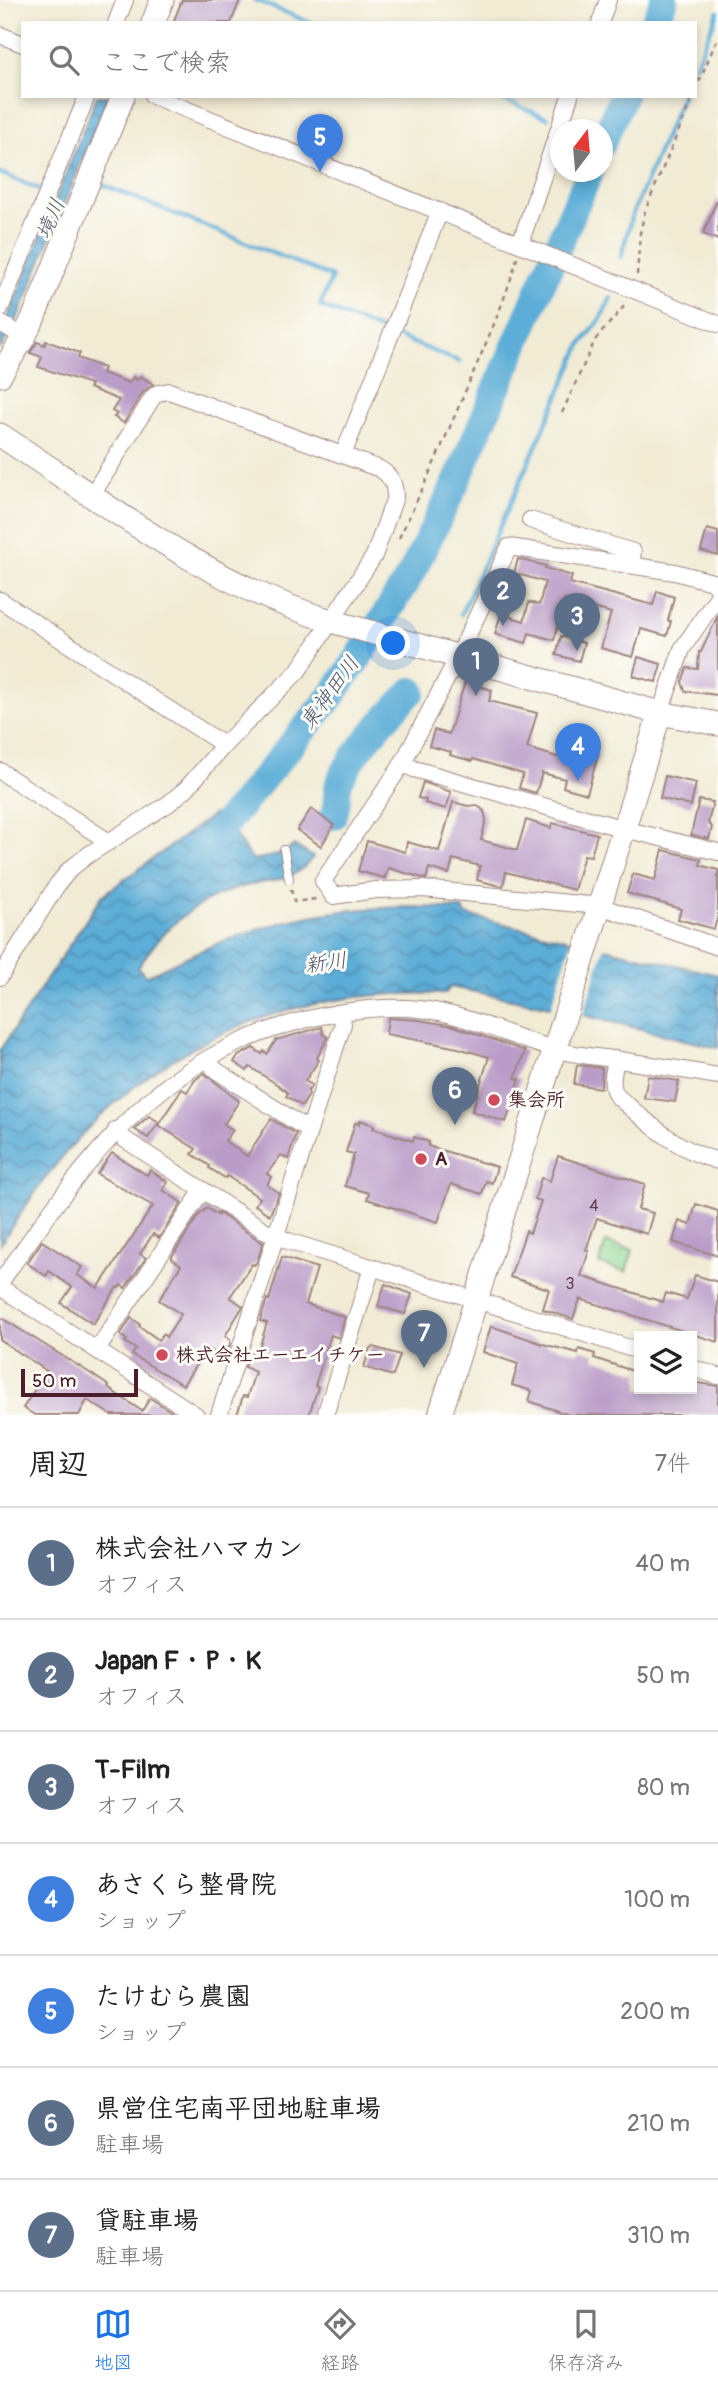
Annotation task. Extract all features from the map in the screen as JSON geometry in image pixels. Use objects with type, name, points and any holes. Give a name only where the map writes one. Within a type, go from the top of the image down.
[{"type":"street","points":[[117,21],[125,0]]},
{"type":"street","points":[[154,21],[162,0]]},
{"type":"street","points":[[601,21],[606,1]]},
{"type":"street","points":[[0,34],[21,43]]},
{"type":"street","points":[[0,309],[86,98]]},
{"type":"street","points":[[0,375],[122,98]]},
{"type":"street","points":[[158,98],[718,324]]},
{"type":"street","points":[[524,245],[569,98]]},
{"type":"street","points":[[343,455],[440,211]]},
{"type":"street","points":[[0,323],[20,334]]},
{"type":"street","points":[[0,977],[57,884],[70,869],[177,796],[224,745],[289,682],[337,622],[374,556],[396,497],[395,488],[387,474],[380,469],[164,391],[153,397],[92,495]]},
{"type":"street","points":[[0,435],[196,562],[239,586],[285,605],[660,713],[718,724]]},
{"type":"street","points":[[530,520],[633,552],[631,565]]},
{"type":"street","points":[[718,587],[712,582],[675,572],[509,547],[458,657],[402,763],[323,881],[333,896],[376,890],[423,890],[597,916],[718,947]]},
{"type":"street","points":[[445,1414],[476,1300],[660,713],[682,649],[718,596]]},
{"type":"street","points":[[0,600],[224,745]]},
{"type":"street","points":[[402,763],[414,769],[624,829],[718,852]]},
{"type":"street","points":[[0,771],[109,842]]},
{"type":"street","points":[[0,944],[15,953]]},
{"type":"street","points":[[196,1415],[0,1285],[70,1185],[116,1130],[165,1087],[209,1059],[273,1030],[341,1013],[384,1008],[439,1012],[558,1038],[616,1059],[718,1076]]},
{"type":"street","points":[[219,1415],[343,1024],[341,1013]]},
{"type":"street","points":[[209,1059],[214,1069],[299,1124],[310,1128]]},
{"type":"street","points":[[616,1059],[612,1081],[617,1096],[678,1144],[718,1161]]},
{"type":"street","points":[[116,1130],[124,1139],[276,1236],[634,1349]]},
{"type":"street","points":[[97,1350],[203,1190]]},
{"type":"street","points":[[325,1415],[372,1268]]},
{"type":"street","points":[[697,1370],[718,1376]]},
{"type":"lane","points":[[284,850],[289,879]]},
{"type":"path","points":[[697,85],[718,37]]},
{"type":"path","points":[[562,413],[594,340],[626,303],[632,289],[638,274],[640,233],[645,211],[692,98]]},
{"type":"path","points":[[374,556],[396,543],[428,480],[509,289],[524,245]]},
{"type":"path","points":[[289,879],[294,902],[305,901]]},
{"type":"green space","points":[[606,1242],[633,1250],[626,1272],[599,1264]]},
{"type":"water","name":"境川","points":[[96,98],[107,98],[20,313],[0,350],[0,332]]},
{"type":"water","name":"新川","points":[[214,814],[237,838],[252,860],[280,854],[294,845],[313,857],[296,873],[287,877],[234,889],[191,910],[167,930],[138,968],[147,976],[225,940],[300,918],[377,908],[463,909],[466,915],[718,975],[718,1048],[542,1005],[450,987],[445,994],[392,994],[340,999],[291,1009],[243,1025],[198,1045],[155,1072],[114,1103],[55,1165],[0,1244],[0,1050],[102,896]]},
{"type":"pier","points":[[573,937],[605,945],[582,1018],[550,1010]]},
{"type":"building","points":[[182,0],[240,0],[232,21],[174,21]]},
{"type":"building","points":[[718,198],[718,240],[703,234]]},
{"type":"building","points":[[46,341],[80,353],[78,358],[104,368],[102,373],[129,383],[133,377],[137,380],[140,376],[153,384],[144,391],[124,423],[114,417],[117,414],[112,411],[119,400],[89,388],[91,384],[38,367],[42,357],[30,353],[37,342],[45,345]]},
{"type":"building","points":[[707,529],[718,532],[718,556],[701,551]]},
{"type":"building","points":[[518,559],[572,576],[570,583],[653,605],[657,591],[674,597],[667,636],[641,629],[633,657],[601,648],[611,613],[565,600],[554,640],[529,633],[526,643],[495,634],[501,614],[524,621],[529,602],[539,605],[545,582],[514,573]]},
{"type":"building","points":[[718,615],[718,695],[685,691],[682,682],[687,668],[698,669],[699,652]]},
{"type":"building","points":[[561,636],[584,643],[579,661],[556,655]]},
{"type":"building","points":[[638,657],[661,664],[656,682],[633,676]]},
{"type":"building","points":[[465,682],[492,690],[489,701],[537,713],[527,748],[571,761],[574,748],[598,755],[587,794],[563,787],[565,779],[542,773],[536,793],[519,788],[523,774],[450,755],[451,752],[429,746],[434,730],[449,734]]},
{"type":"building","points":[[665,776],[696,783],[691,806],[660,798]]},
{"type":"building","points":[[423,782],[451,792],[446,809],[418,798]]},
{"type":"building","points":[[699,800],[713,802],[708,823],[712,827],[709,839],[691,835]]},
{"type":"building","points":[[453,802],[468,806],[477,805],[484,811],[486,820],[481,840],[517,850],[526,820],[551,828],[552,823],[597,834],[591,856],[584,855],[574,890],[506,872],[503,886],[496,885],[477,880],[480,866],[453,859],[449,874],[429,868],[426,879],[388,868],[385,878],[358,871],[367,841],[405,852],[407,842],[439,851]]},
{"type":"building","points":[[311,809],[334,825],[321,846],[297,830]]},
{"type":"building","points":[[663,850],[701,859],[700,865],[718,870],[718,916],[714,929],[678,919],[681,909],[627,893],[633,874],[655,880]]},
{"type":"building","points":[[388,1018],[454,1026],[525,1051],[515,1078],[520,1079],[506,1122],[472,1111],[489,1057],[386,1034]]},
{"type":"building","points":[[322,1027],[323,1034],[328,1037],[317,1058],[319,1060],[305,1081],[312,1085],[302,1106],[286,1096],[288,1093],[278,1085],[250,1067],[247,1071],[234,1062],[238,1056],[253,1048],[267,1054],[276,1040]]},
{"type":"building","points":[[577,1065],[602,1068],[601,1088],[574,1084]]},
{"type":"building","points":[[204,1073],[239,1101],[224,1124],[233,1130],[225,1141],[247,1156],[271,1119],[296,1134],[288,1159],[281,1155],[267,1174],[271,1177],[267,1185],[279,1193],[270,1215],[255,1205],[260,1198],[227,1176],[225,1178],[209,1168],[210,1166],[192,1154],[196,1149],[158,1125],[182,1089],[187,1092]]},
{"type":"building","points":[[648,1076],[679,1081],[675,1102],[644,1098]]},
{"type":"building","points":[[149,1116],[159,1122],[148,1138],[134,1129]]},
{"type":"building","points":[[360,1120],[374,1125],[373,1128],[413,1141],[414,1137],[429,1142],[428,1146],[497,1167],[492,1183],[486,1181],[482,1194],[451,1184],[438,1222],[367,1199],[369,1193],[345,1186],[354,1154],[346,1152],[355,1123],[359,1124]]},
{"type":"building","points":[[112,1153],[147,1175],[150,1170],[168,1182],[163,1190],[182,1203],[159,1238],[153,1234],[140,1254],[146,1258],[125,1288],[121,1285],[117,1287],[93,1324],[61,1303],[72,1287],[49,1271],[46,1276],[27,1263],[42,1241],[82,1267],[77,1275],[98,1288],[153,1206],[97,1174]]},
{"type":"building","points":[[558,1156],[645,1184],[638,1209],[653,1213],[647,1234],[597,1218],[581,1276],[663,1302],[666,1293],[687,1299],[695,1275],[718,1282],[718,1342],[697,1335],[697,1331],[683,1331],[580,1299],[573,1319],[543,1309],[549,1289],[510,1277],[526,1231],[530,1233],[541,1201],[535,1199],[541,1178],[550,1181]]},
{"type":"building","points":[[696,1204],[718,1211],[718,1256],[673,1242],[679,1221],[690,1225]]},
{"type":"building","points":[[207,1208],[218,1215],[219,1213],[263,1243],[257,1262],[252,1264],[230,1297],[243,1306],[225,1336],[230,1340],[230,1345],[222,1358],[207,1348],[183,1385],[132,1355],[136,1349],[120,1335],[131,1318],[159,1340],[163,1334],[166,1337],[181,1314],[159,1300],[181,1265],[171,1258],[199,1215]]},
{"type":"building","points":[[282,1257],[317,1268],[306,1304],[345,1317],[339,1338],[331,1335],[309,1415],[237,1415],[243,1396],[247,1397],[255,1372],[245,1367],[250,1353],[257,1355],[267,1323],[260,1321]]},
{"type":"building","points":[[385,1284],[412,1294],[405,1314],[378,1306]]},
{"type":"building","points":[[0,1317],[90,1373],[142,1411],[150,1398],[177,1415],[111,1415],[87,1400],[79,1415],[35,1415],[23,1408],[47,1371],[0,1340]]},
{"type":"building","points":[[491,1326],[543,1344],[578,1353],[579,1349],[595,1354],[594,1358],[634,1371],[634,1394],[697,1394],[697,1383],[718,1386],[718,1415],[569,1415],[529,1401],[532,1391],[512,1385],[518,1364],[483,1352]]},
{"type":"building","points":[[370,1348],[400,1355],[393,1376],[364,1367]]},
{"type":"waterway","points":[[255,0],[306,21]]},
{"type":"waterway","name":"東神田川","points":[[655,21],[664,0]]},
{"type":"waterway","points":[[697,61],[718,12]]},
{"type":"waterway","points":[[499,98],[548,118]]},
{"type":"waterway","name":"東神田川","points":[[613,119],[622,98]]},
{"type":"waterway","points":[[621,257],[632,215],[681,98]]},
{"type":"waterway","name":"境川","points":[[0,173],[44,191]]},
{"type":"waterway","name":"東神田川","points":[[202,852],[330,698],[412,572],[456,483],[586,182]]},
{"type":"waterway","points":[[98,183],[332,277],[320,306],[387,333]]},
{"type":"waterway","points":[[461,614],[581,345],[601,318],[611,298]]},
{"type":"waterway","points":[[396,336],[460,362]]},
{"type":"waterway","points":[[333,816],[339,783],[348,766],[374,732],[412,691]]},
{"type":"place","name":"たけむら農園","points":[[320,172]]},
{"type":"place","name":"Japan F・P・K","points":[[503,626]]},
{"type":"place","name":"T-Film","points":[[577,651]]},
{"type":"place","name":"株式会社ハマカン","points":[[476,696]]},
{"type":"place","name":"あさくら整骨院","points":[[578,781]]},
{"type":"place","name":"集会所","points":[[494,1100]]},
{"type":"place","name":"県営住宅南平団地駐車場","points":[[455,1125]]},
{"type":"place","name":"A","points":[[421,1159]]},
{"type":"place","name":"株式会社エーエイチケー","points":[[162,1355]]},
{"type":"place","name":"貸駐車場","points":[[424,1368]]}]
